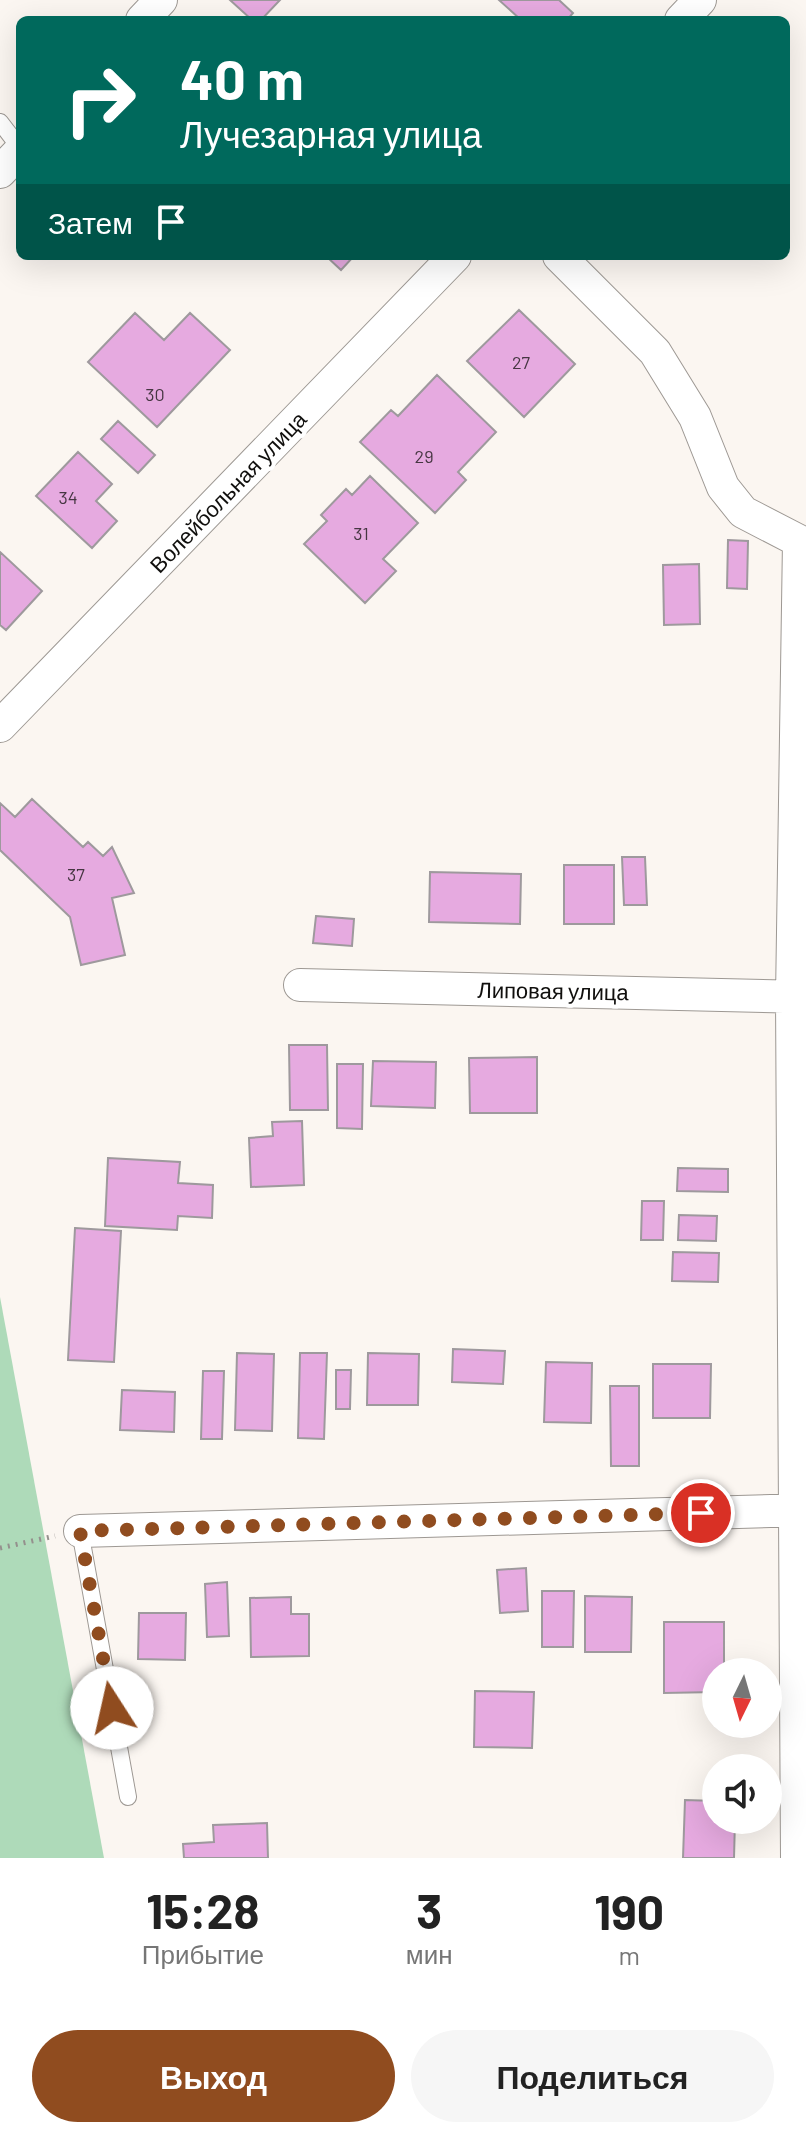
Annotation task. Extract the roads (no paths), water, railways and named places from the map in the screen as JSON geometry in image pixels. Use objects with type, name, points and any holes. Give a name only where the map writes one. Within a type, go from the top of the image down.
[{"type":"street","points":[[146,16],[161,0]]},
{"type":"street","points":[[685,16],[700,0]]},
{"type":"street","points":[[0,172],[16,154]]},
{"type":"street","name":"Волейбольная улица","points":[[0,726],[451,260]]},
{"type":"street","points":[[563,260],[655,352],[695,417],[723,487],[743,512],[803,537],[797,1858]]},
{"type":"street","name":"Липовая улица","points":[[300,985],[799,997]]},
{"type":"street","points":[[80,1531],[800,1510]]},
{"type":"lane","points":[[0,122],[16,144]]},
{"type":"lane","points":[[80,1531],[128,1797]]}]
